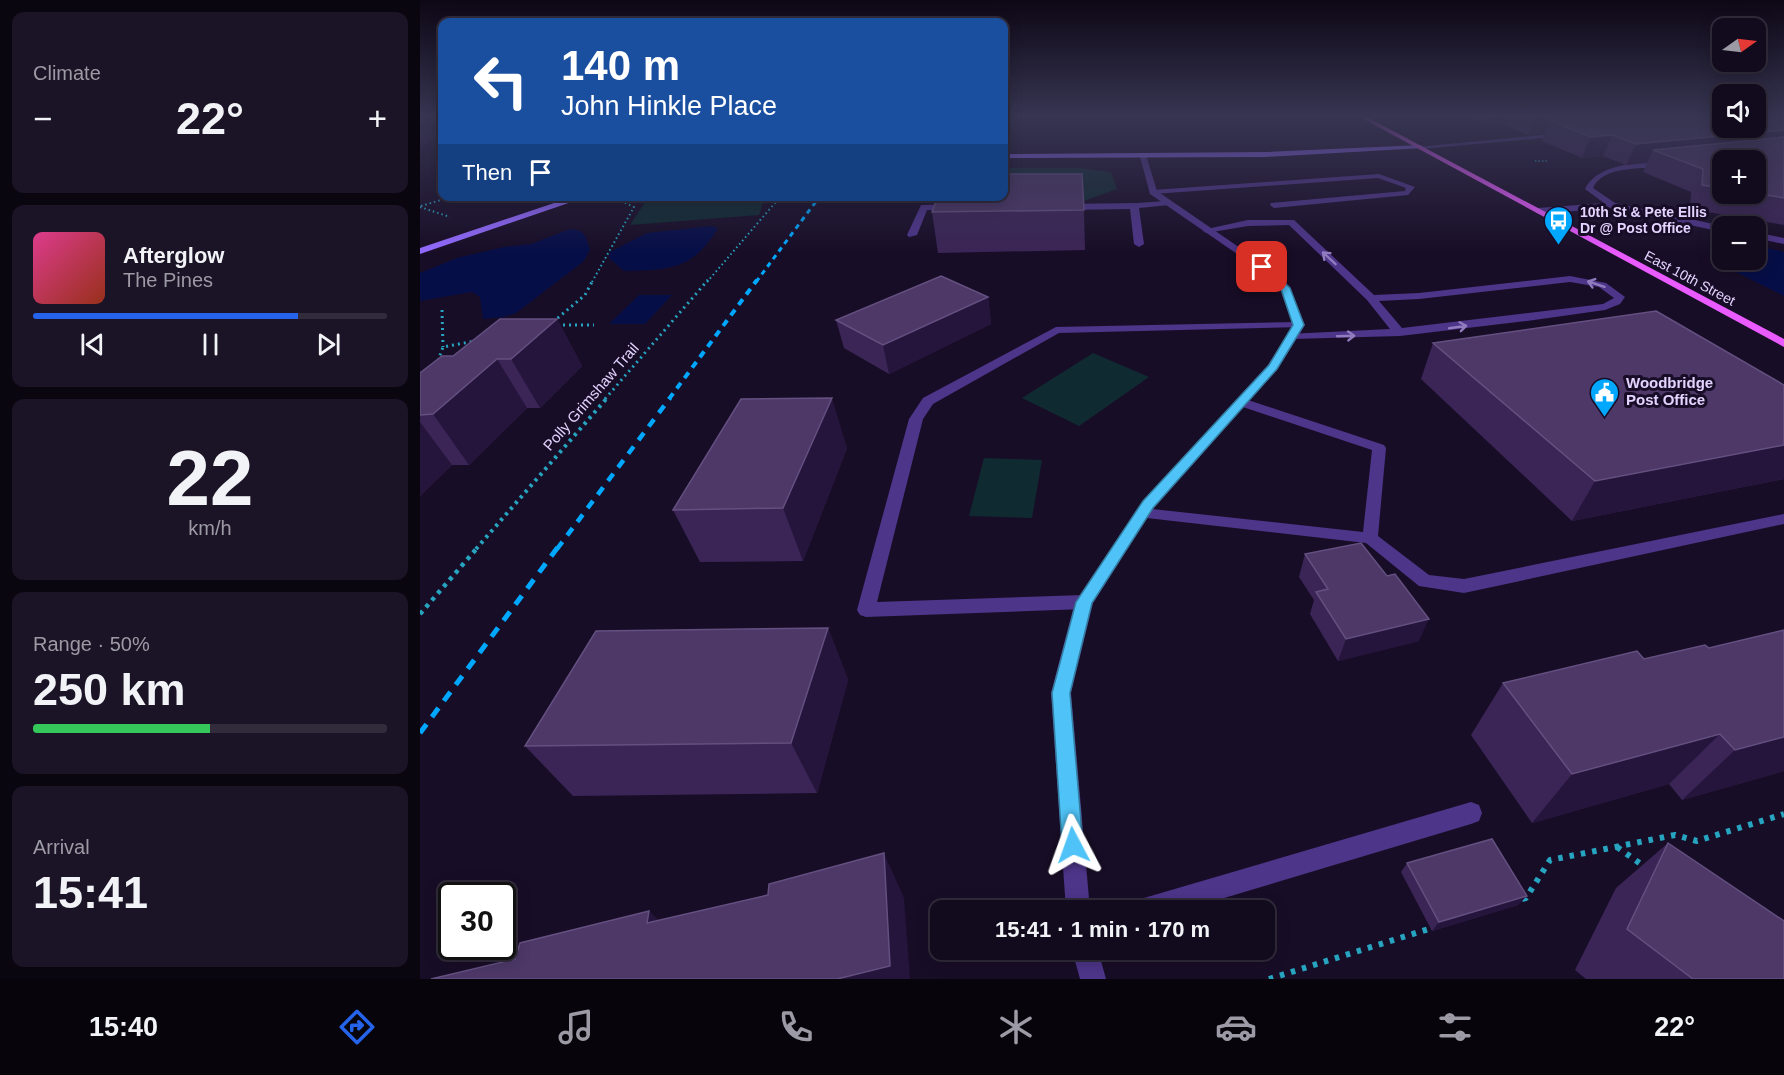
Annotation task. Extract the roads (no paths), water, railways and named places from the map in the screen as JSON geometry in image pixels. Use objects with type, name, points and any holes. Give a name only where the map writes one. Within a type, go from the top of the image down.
[{"type":"main road","name":"East 10th Street","points":[[1447,162],[1784,345]]},
{"type":"street","points":[[1077,900],[1061,693],[1084,602],[1143,513],[1273,367],[1295,330],[1285,288],[1262,267],[1153,192],[1144,162]]},
{"type":"street","points":[[1612,206],[1589,189],[1590,182],[1597,175],[1669,164]]},
{"type":"street","points":[[1153,192],[1379,176],[1411,187],[1408,193],[1275,205]]},
{"type":"street","points":[[420,251],[570,201]]},
{"type":"street","points":[[1048,207],[1134,206],[1166,202]]},
{"type":"street","points":[[1134,206],[1139,244]]},
{"type":"street","points":[[1538,211],[1612,206],[1712,227]]},
{"type":"street","points":[[912,235],[924,207],[958,207]]},
{"type":"street","points":[[1206,230],[1248,224],[1291,222],[1371,298],[1400,333]]},
{"type":"street","points":[[1766,237],[1784,241]]},
{"type":"street","points":[[1084,602],[866,610],[916,419],[928,401],[1056,330],[1081,328],[1400,333],[1605,307],[1616,302],[1620,297],[1602,285],[1570,279],[1419,296],[1371,298]]},
{"type":"street","points":[[1242,402],[1379,448],[1370,538]]},
{"type":"street","points":[[1143,513],[1370,538],[1425,582],[1464,586],[1784,519]]},
{"type":"street","points":[[1178,900],[1471,813]]},
{"type":"street","points":[[1088,960],[1093,979]]},
{"type":"railway","points":[[756,282],[816,201]]},
{"type":"railway","points":[[669,399],[757,280]]},
{"type":"railway","points":[[557,549],[670,398]]},
{"type":"railway","points":[[420,733],[558,547]]},
{"type":"place","name":"10th St & Pete Ellis Dr @ Post Office","points":[[1559,246]]},
{"type":"place","name":"Woodbridge Post Office","points":[[1605,418]]}]
